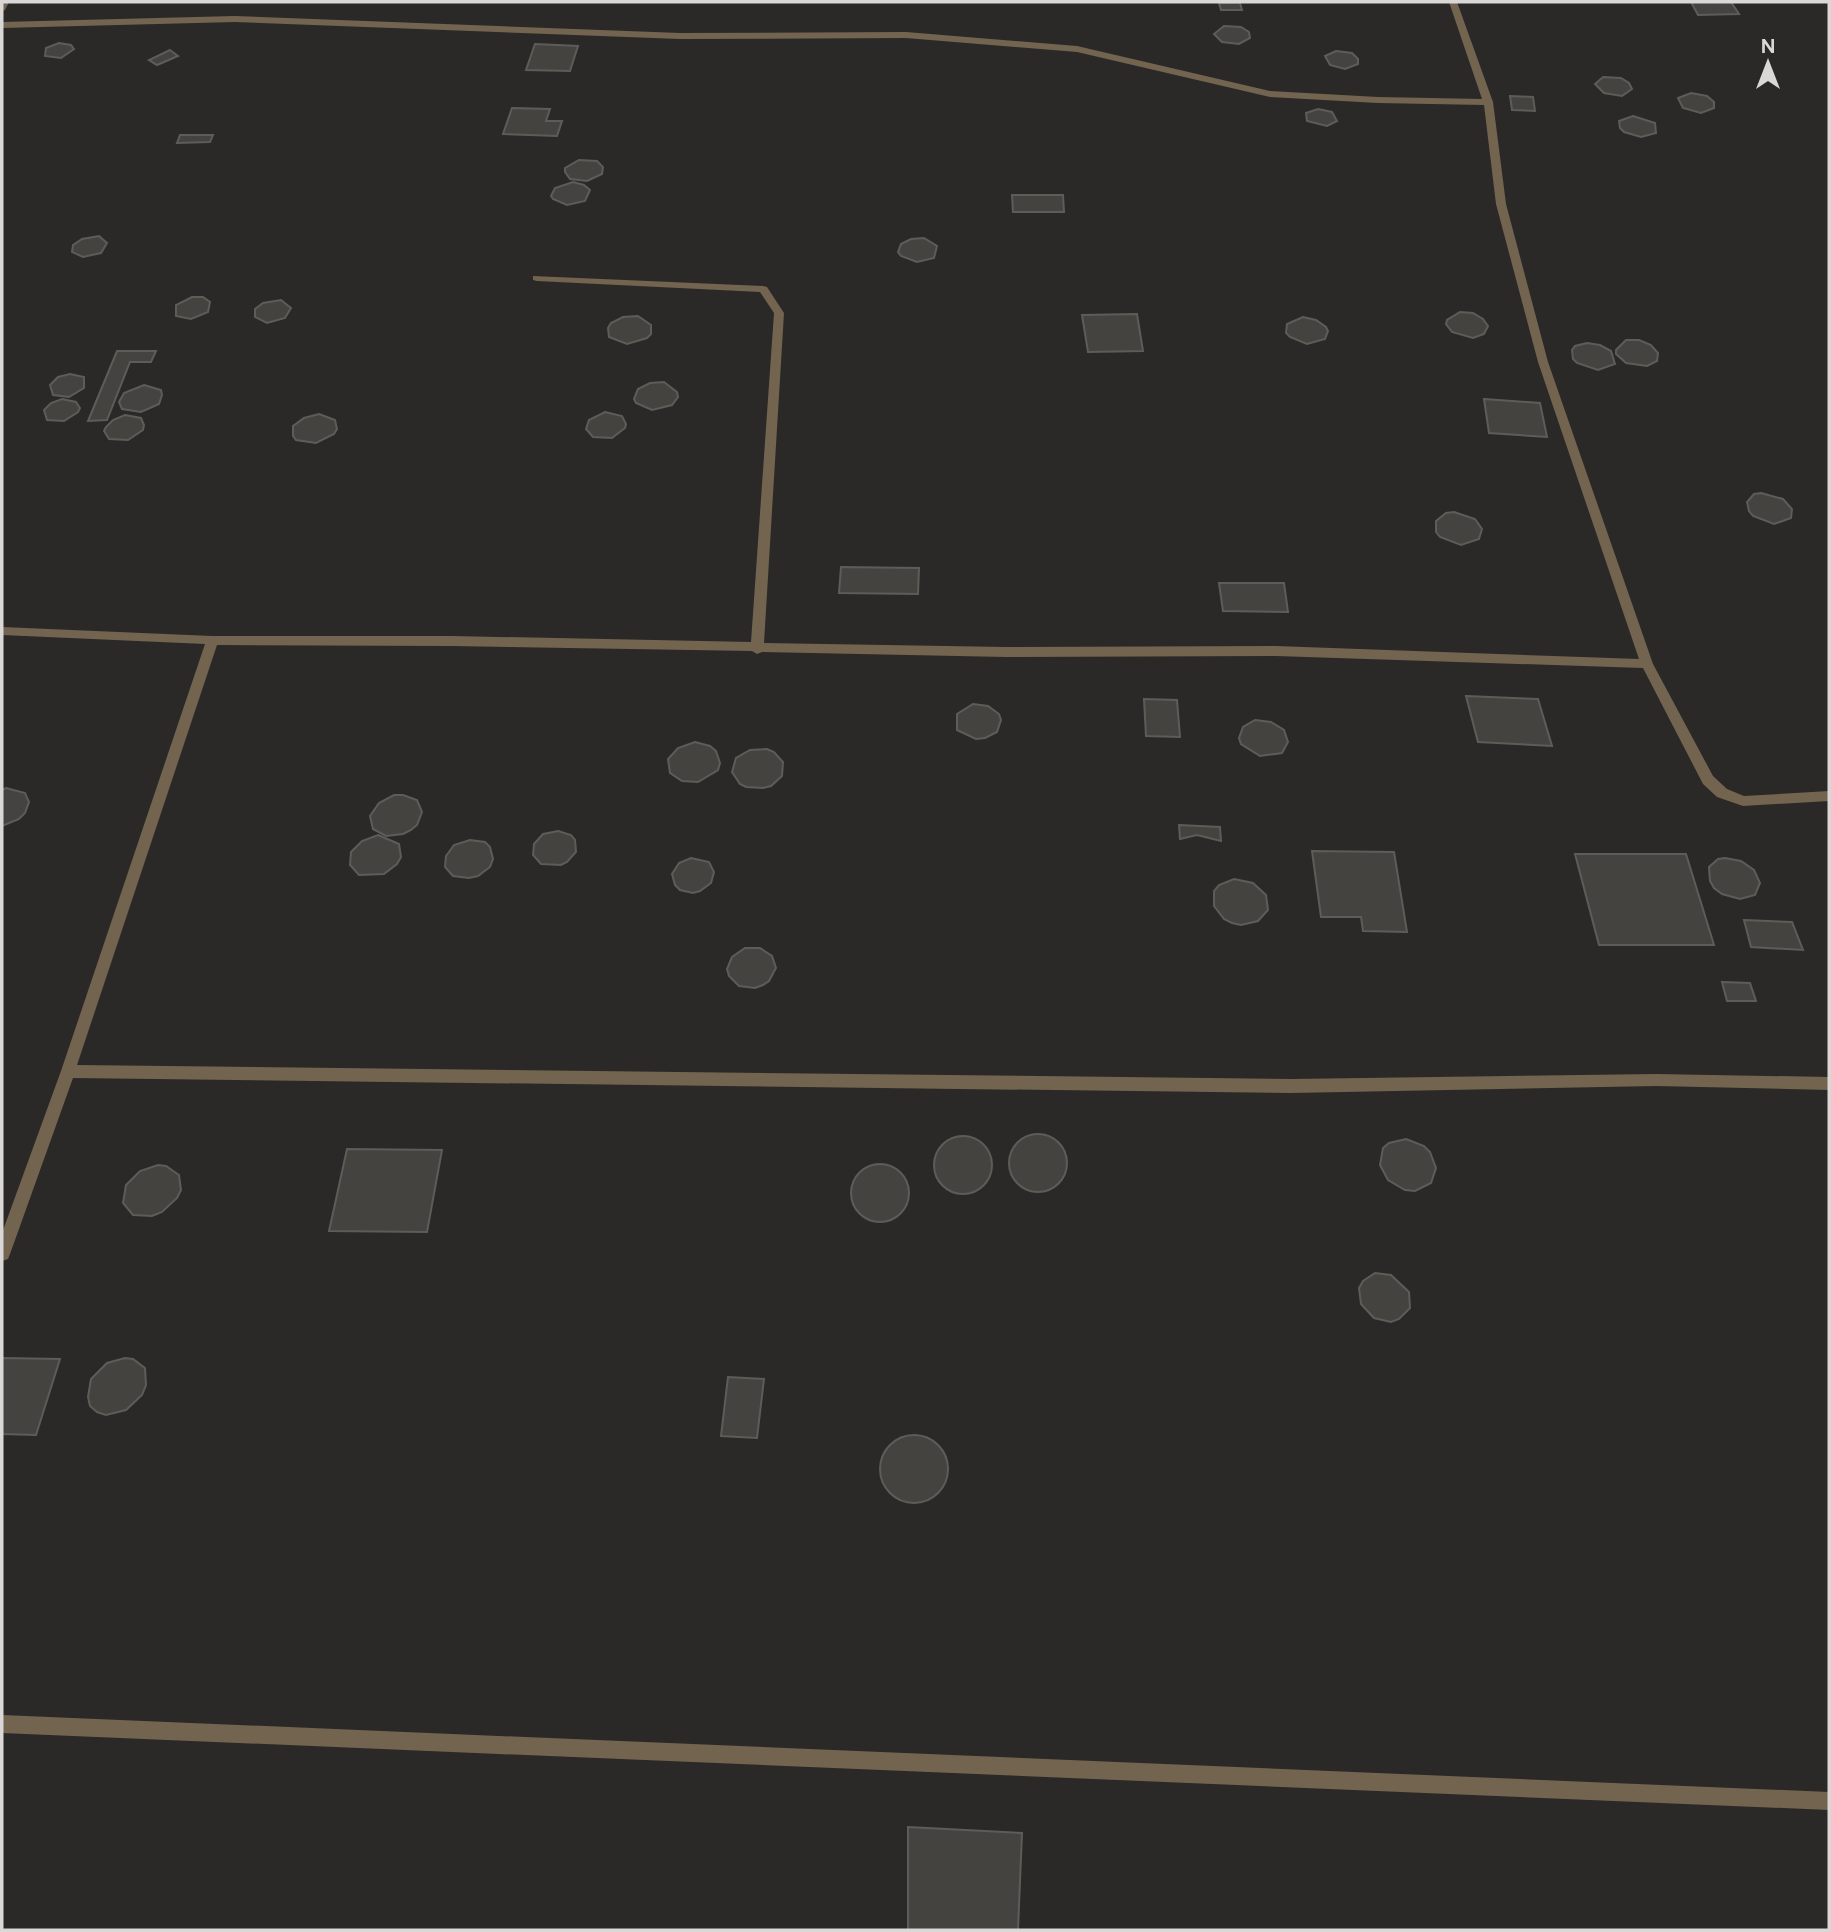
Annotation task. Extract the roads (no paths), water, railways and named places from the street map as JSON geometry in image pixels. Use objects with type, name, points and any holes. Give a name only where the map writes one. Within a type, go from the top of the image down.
[{"type":"street","points":[[2,8],[5,2]]},
{"type":"street","points":[[1453,2],[1488,102],[1501,204],[1543,362],[1647,664],[1708,780],[1722,793],[1743,801],[1829,796]]},
{"type":"street","points":[[2,25],[235,19],[680,36],[906,35],[1077,49],[1270,94],[1488,102]]},
{"type":"street","points":[[537,278],[763,289],[779,313],[757,649]]},
{"type":"street","points":[[2,631],[212,640],[452,641],[757,649],[1276,651],[1647,664]]},
{"type":"street","points":[[2,1254],[68,1071],[212,640]]},
{"type":"street","points":[[68,1071],[1291,1086],[1656,1080],[1829,1084]]},
{"type":"street","points":[[2,1724],[1829,1801]]}]
